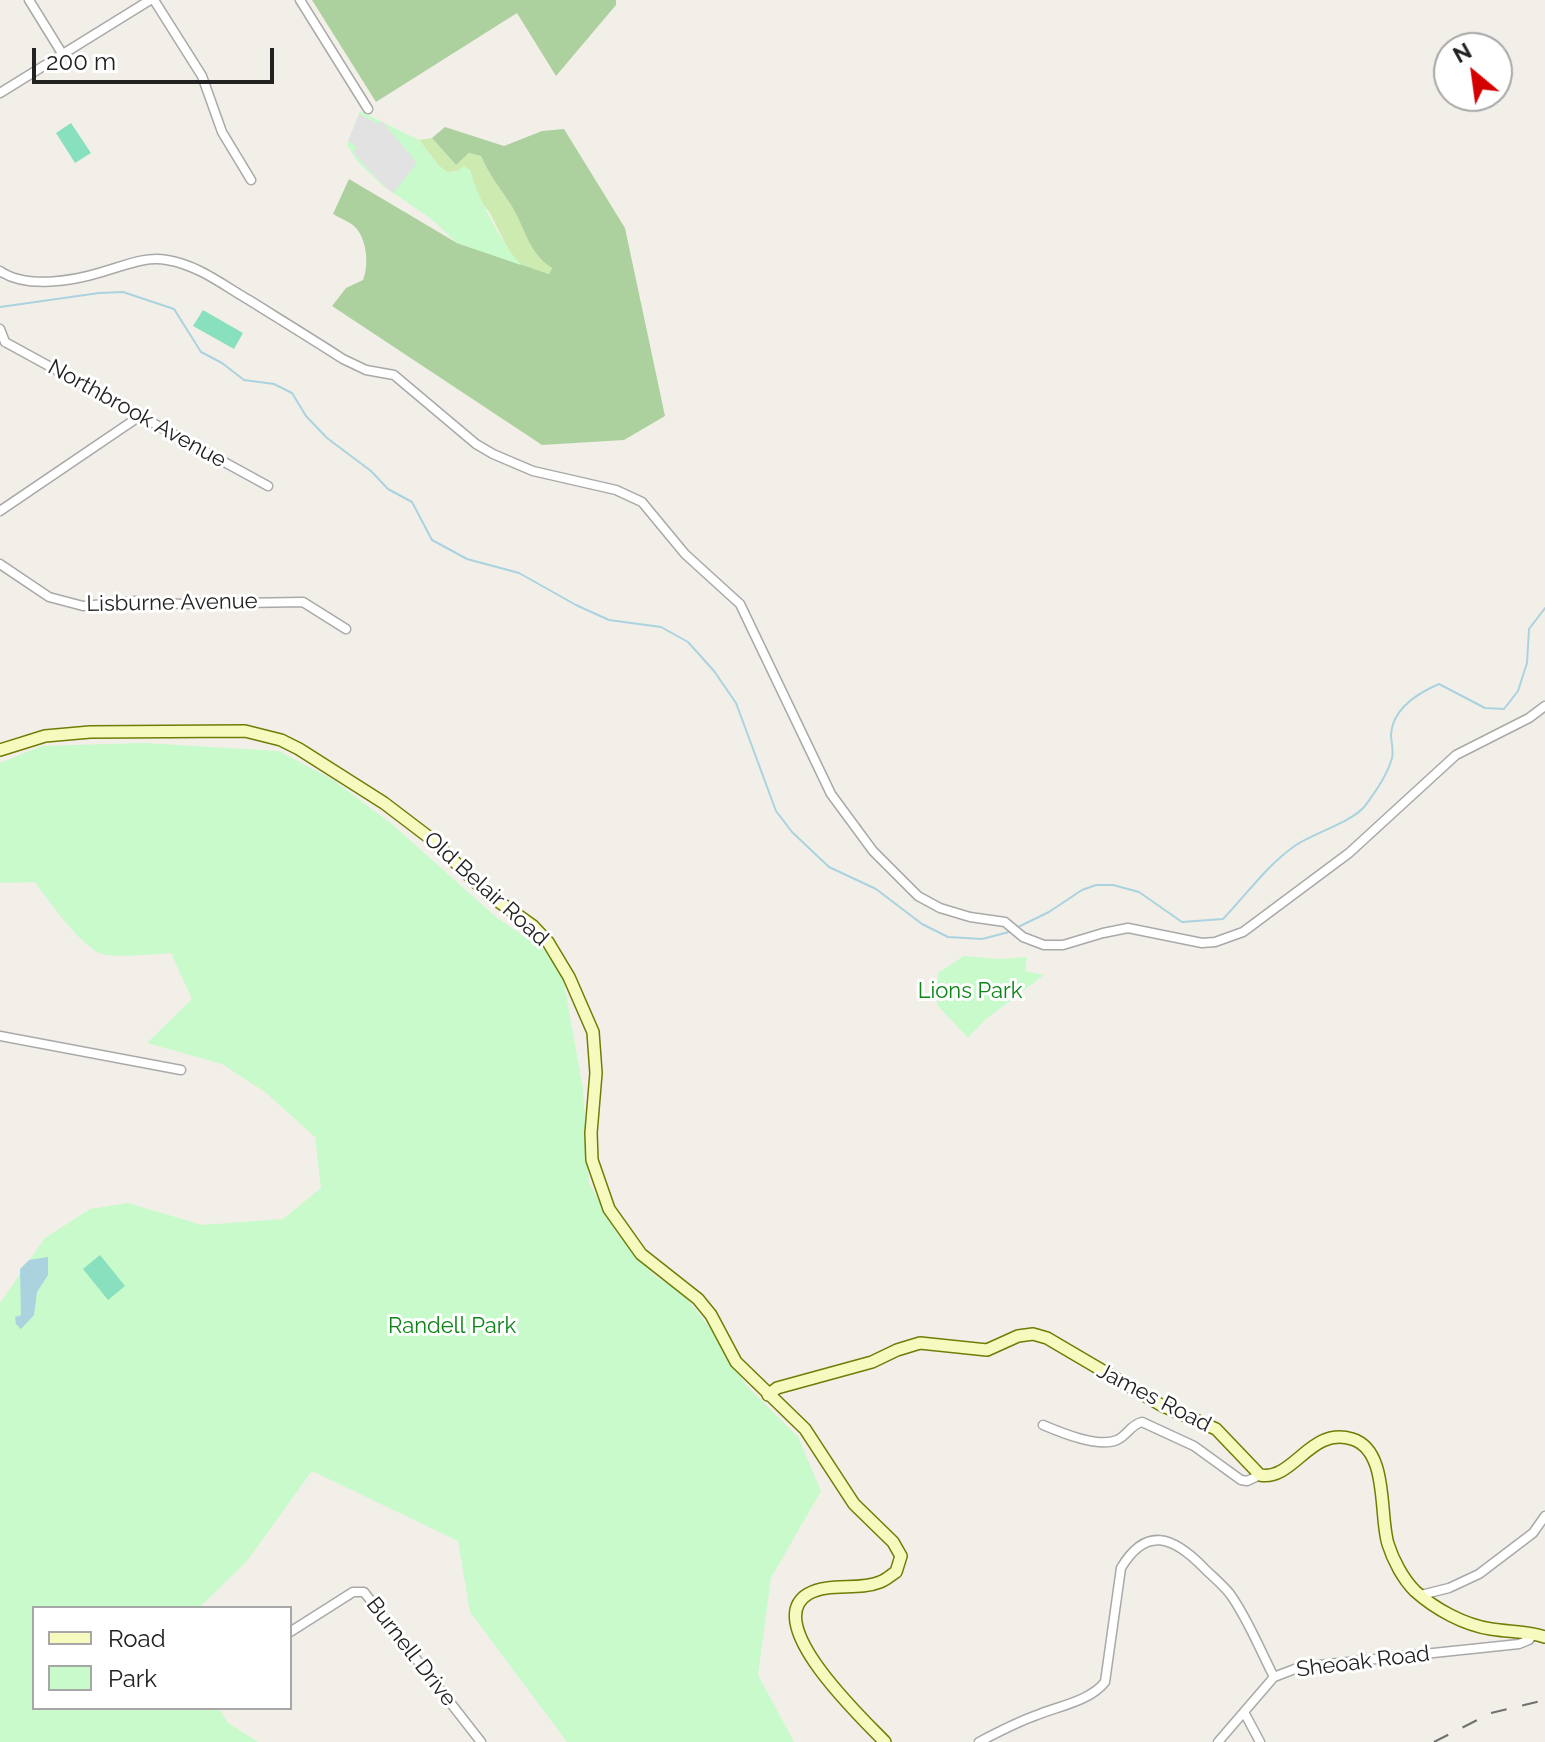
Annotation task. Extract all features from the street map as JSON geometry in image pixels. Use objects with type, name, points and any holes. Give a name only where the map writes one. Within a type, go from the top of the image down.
[{"type":"main road","name":"Old Belair Road","points":[[0,750],[45,736],[90,732],[259,733],[299,749],[384,803],[430,838],[488,894],[533,926],[548,942],[569,977],[593,1032],[596,1073],[592,1160],[600,1191],[609,1209],[641,1254],[698,1299],[711,1315],[736,1362],[805,1429],[854,1504],[893,1542],[901,1556],[896,1572],[880,1582],[818,1590],[808,1594],[796,1608],[796,1625],[806,1649],[839,1694],[885,1742]]},
{"type":"main road","name":"James Road","points":[[768,1395],[777,1388],[872,1362],[920,1343],[987,1350],[1018,1336],[1033,1334],[1055,1342],[1161,1405],[1216,1429],[1260,1475]]},
{"type":"main road","points":[[1260,1475],[1277,1474],[1302,1453],[1330,1438],[1354,1440],[1365,1447],[1379,1477],[1387,1543],[1402,1574],[1421,1595],[1471,1624],[1540,1635]]},
{"type":"street","points":[[29,0],[63,55]]},
{"type":"street","points":[[0,93],[152,0],[202,76],[222,132],[251,180]]},
{"type":"street","points":[[300,0],[368,109]]},
{"type":"street","points":[[0,271],[17,280],[74,278],[147,258],[196,268],[343,359],[366,370],[394,375],[476,444],[493,454],[533,471],[616,490],[642,502],[685,554],[740,604],[826,783],[850,822],[873,851],[918,896],[940,908],[970,917],[1005,922],[1023,937],[1044,945],[1063,945],[1128,928],[1191,942],[1215,942],[1243,932],[1349,853],[1456,755],[1529,718],[1545,706]]},
{"type":"street","points":[[0,329],[2,342]]},
{"type":"street","name":"Northbrook Avenue","points":[[2,342],[268,486]]},
{"type":"street","points":[[0,511],[140,416]]},
{"type":"street","name":"Lisburne Avenue","points":[[0,564],[49,597],[83,606],[136,601],[181,604],[303,602],[346,629]]},
{"type":"street","points":[[1,1038],[181,1070]]},
{"type":"street","points":[[1043,1425],[1070,1436],[1107,1441],[1119,1439],[1130,1427],[1142,1422],[1211,1456],[1241,1480],[1247,1481],[1260,1475]]},
{"type":"street","points":[[1421,1595],[1449,1588],[1479,1574],[1533,1533],[1545,1516]]},
{"type":"street","points":[[979,1742],[1100,1688],[1105,1682],[1121,1568],[1129,1554],[1140,1544],[1153,1539],[1185,1549],[1230,1594],[1274,1677]]},
{"type":"street","name":"Burnell Drive","points":[[292,1631],[353,1592],[364,1592],[481,1742]]},
{"type":"street","name":"Sheoak Road","points":[[1218,1742],[1274,1677],[1300,1667],[1519,1644],[1540,1635]]},
{"type":"street","points":[[1244,1712],[1260,1742]]},
{"type":"green space","points":[[312,0],[616,0],[616,5],[556,76],[517,13],[376,102]]},
{"type":"green space","points":[[360,111],[419,140],[447,172],[456,172],[464,166],[470,170],[491,220],[521,265],[457,243],[430,218],[383,186],[357,161],[347,145]]},
{"type":"green space","points":[[71,123],[91,153],[75,163],[56,133]]},
{"type":"green space","points":[[445,127],[504,146],[542,131],[564,129],[625,228],[665,416],[624,440],[542,445],[332,306],[346,288],[363,280],[366,268],[365,246],[360,233],[333,214],[349,179],[457,243],[549,274],[552,268],[537,255],[516,213],[481,156],[469,153],[456,165],[432,138]]},
{"type":"green space","points":[[432,138],[456,165],[469,153],[481,156],[516,213],[537,255],[552,268],[549,274],[521,265],[510,253],[490,213],[478,198],[470,170],[447,172],[439,166],[419,140]]},
{"type":"green space","points":[[203,310],[243,333],[234,349],[193,326]]},
{"type":"green space","name":"Randell Park","points":[[144,743],[279,751],[333,780],[393,825],[496,917],[560,961],[583,1089],[589,1183],[618,1235],[655,1276],[683,1294],[710,1328],[746,1385],[798,1437],[821,1491],[771,1578],[758,1675],[794,1742],[567,1742],[470,1612],[458,1541],[312,1471],[247,1561],[201,1606],[32,1606],[32,1710],[220,1710],[227,1722],[258,1742],[0,1742],[0,1303],[45,1238],[90,1209],[128,1203],[202,1225],[283,1219],[321,1188],[315,1137],[265,1092],[222,1064],[147,1043],[192,999],[171,953],[102,954],[75,933],[35,882],[0,883],[0,763],[41,746]]},
{"type":"green space","name":"Lions Park","points":[[964,956],[999,959],[1027,957],[1025,971],[1044,975],[986,1019],[968,1038],[937,1005],[938,973]]},
{"type":"green space","points":[[100,1255],[125,1286],[108,1300],[83,1269]]},
{"type":"shaded area","points":[[359,114],[379,124],[382,121],[417,163],[393,193],[353,152],[357,147],[348,141]]},
{"type":"water","points":[[48,1257],[48,1275],[37,1292],[34,1315],[21,1329],[15,1317],[21,1315],[20,1269],[29,1260]]},
{"type":"waterway","points":[[0,307],[123,292],[174,309],[201,352],[244,380],[274,384],[292,393],[306,416],[327,438],[371,471],[388,489],[412,502],[432,540],[467,559],[519,573],[609,620],[661,627],[688,642],[714,671],[736,703],[776,811],[792,832],[829,867],[876,889],[922,924],[948,937],[982,939],[1009,932]]},
{"type":"waterway","points":[[1018,927],[1096,885],[1113,885],[1139,892],[1182,922],[1223,919],[1266,871],[1296,845],[1351,817],[1365,806],[1390,765],[1393,752],[1391,734],[1396,716],[1415,697],[1439,684],[1485,708],[1504,709],[1518,691],[1527,663],[1529,629],[1545,608]]},
{"type":"railway","points":[[1434,1742],[1491,1713],[1545,1700]]}]
